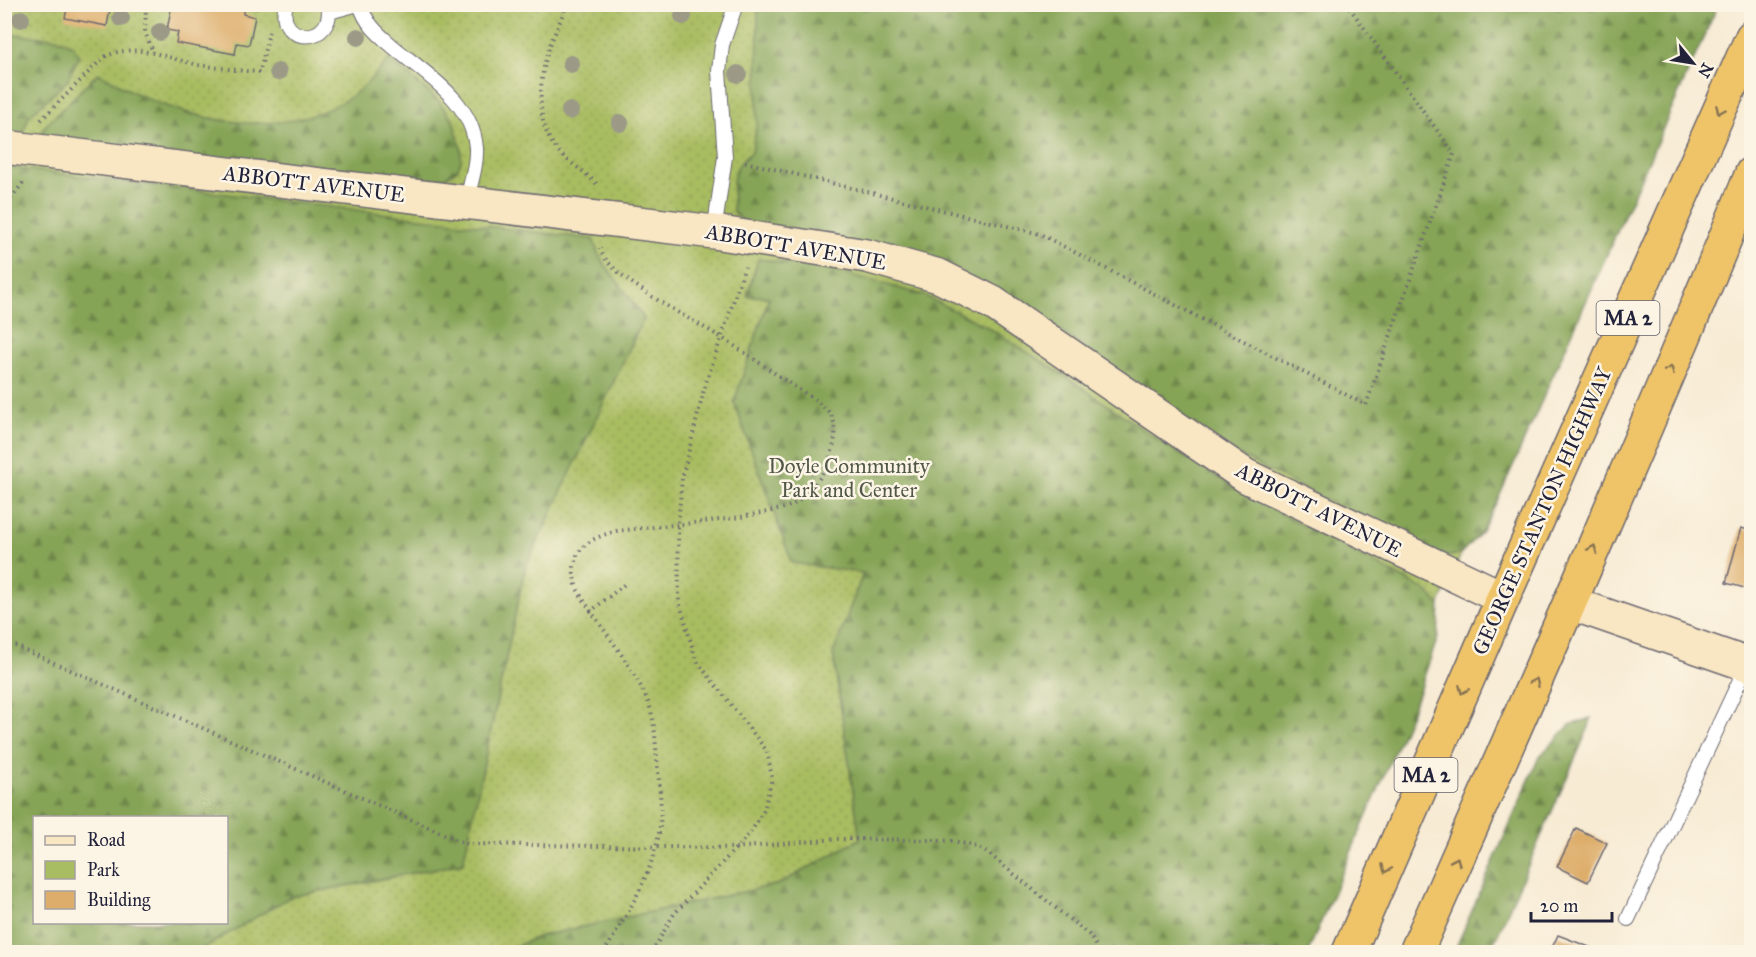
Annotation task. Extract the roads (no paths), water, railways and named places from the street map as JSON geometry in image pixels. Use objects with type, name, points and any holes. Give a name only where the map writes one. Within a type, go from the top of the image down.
[{"type":"highway","name":"GEORGE STANTON HIGHWAY","points":[[1349,952],[1752,37]]},
{"type":"highway","name":"MA 2","points":[[1416,952],[1570,603],[1752,173]]},
{"type":"street","name":"ABBOTT AVENUE","points":[[16,159],[466,203],[714,232],[867,256],[939,276],[1001,309],[1246,476],[1503,598]]},
{"type":"street","points":[[1570,603],[1749,666]]},
{"type":"lane","points":[[286,4],[284,19],[287,26],[292,31],[306,37],[325,27],[328,8],[359,4],[373,29],[449,94],[463,111],[472,131],[476,148],[475,167],[466,203]]},
{"type":"lane","points":[[714,232],[725,157],[719,71],[722,45],[736,4]]},
{"type":"lane","points":[[1628,919],[1749,666]]},
{"type":"park label","name":"Doyle Community Park and Center","points":[[849,478]]}]
